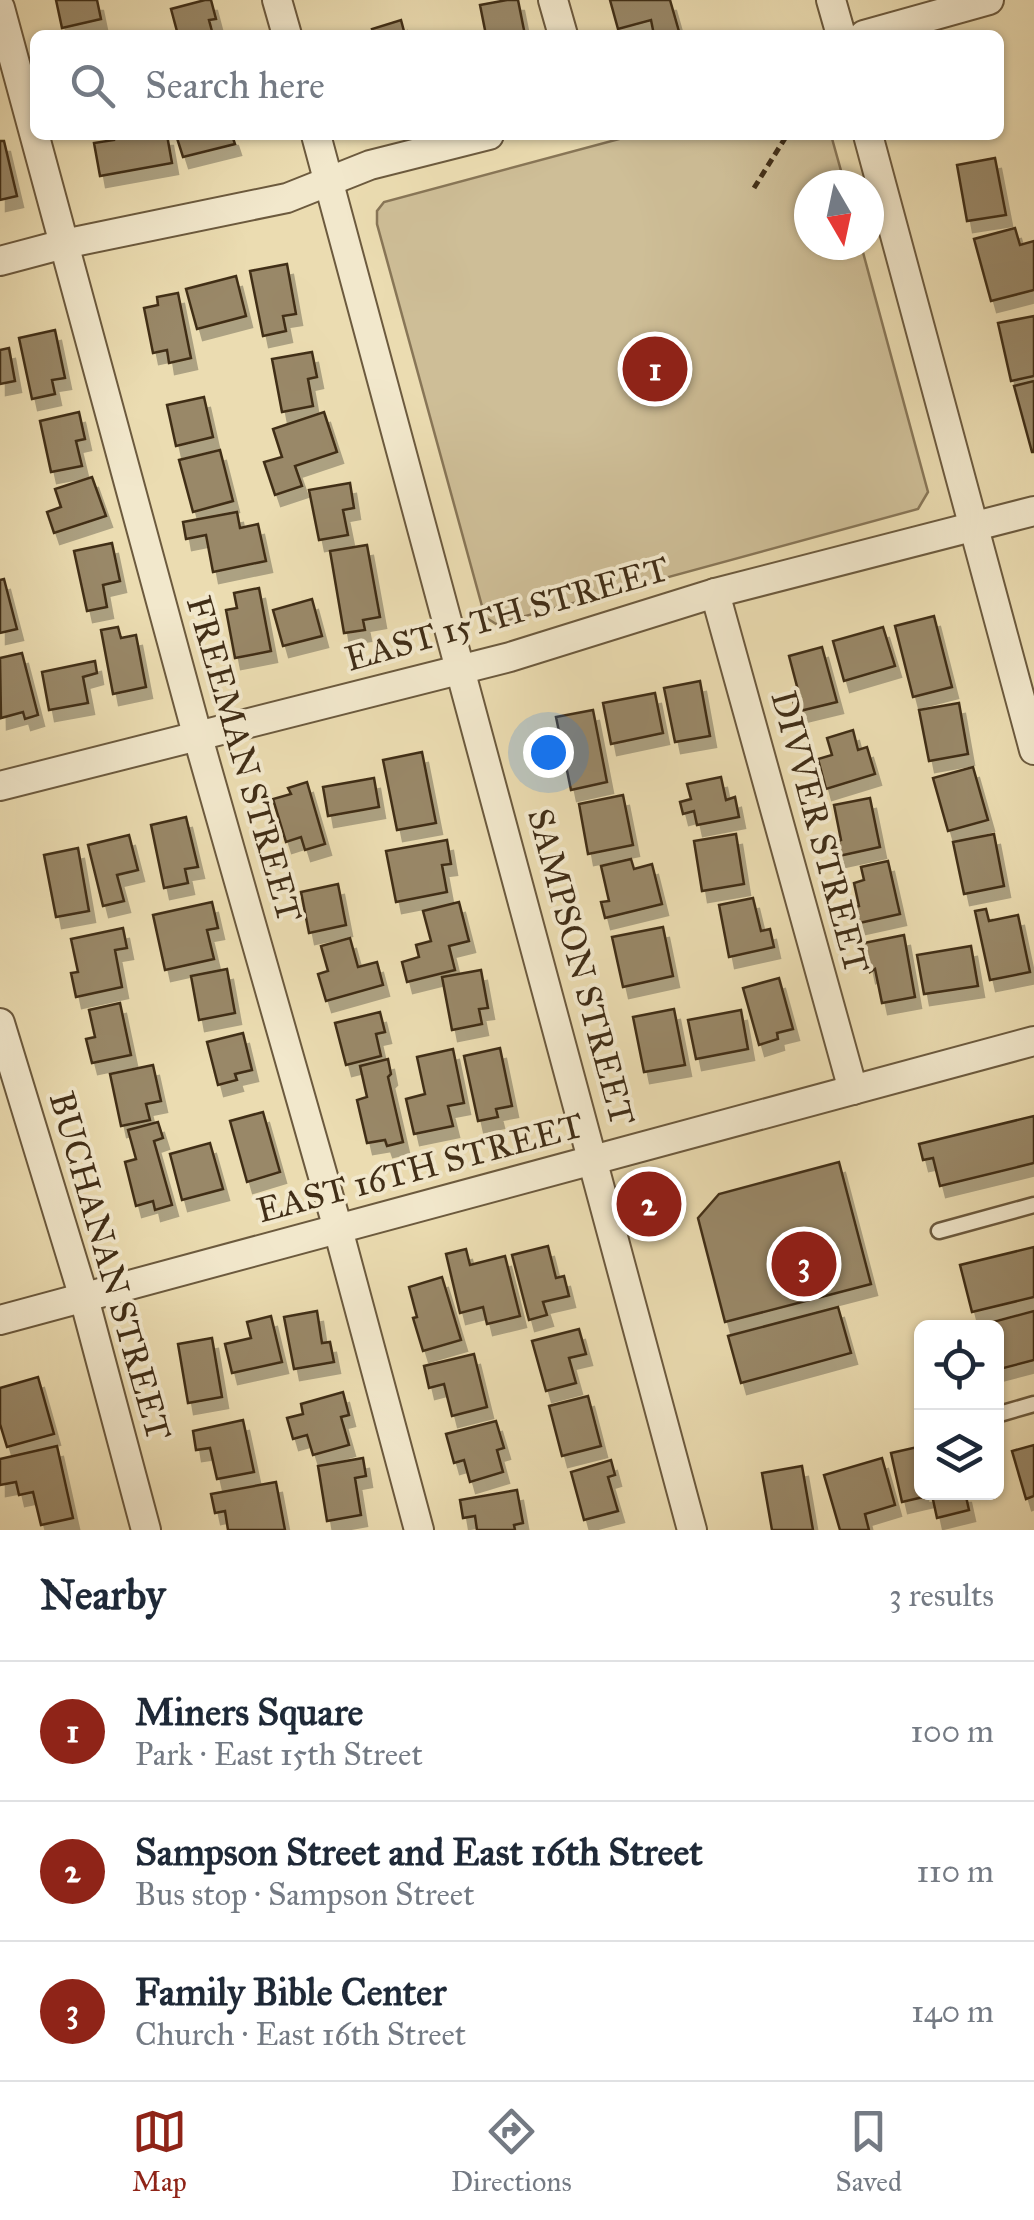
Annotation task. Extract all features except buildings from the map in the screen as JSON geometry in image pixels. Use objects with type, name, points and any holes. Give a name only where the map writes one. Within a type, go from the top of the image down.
[{"type":"street","points":[[277,0],[286,30]]},
{"type":"street","points":[[553,0],[562,30]]},
{"type":"street","points":[[831,0],[839,30]]},
{"type":"street","points":[[882,30],[989,0]]},
{"type":"street","name":"FREEMAN STREET","points":[[0,8],[30,119]]},
{"type":"street","name":"FREEMAN STREET","points":[[36,140],[420,1530]]},
{"type":"street","name":"SAMPSON STREET","points":[[317,140],[692,1530]]},
{"type":"street","points":[[0,261],[287,198],[370,165],[468,140]]},
{"type":"street","points":[[869,140],[1034,750]]},
{"type":"street","name":"EAST 15TH STREET","points":[[0,786],[510,657],[715,593],[1034,511]]},
{"type":"street","name":"DIVVER STREET","points":[[715,593],[853,1090]]},
{"type":"street","name":"BUCHANAN STREET","points":[[0,1022],[84,1298],[146,1530]]},
{"type":"street","name":"EAST 16TH STREET","points":[[0,1320],[1034,1041]]},
{"type":"lane","points":[[939,1231],[1034,1205]]},
{"type":"lane","points":[[1004,1412],[1034,1404]]},
{"type":"path","points":[[754,188],[784,140]]},
{"type":"shaded area","points":[[615,140],[832,140],[841,170],[794,170],[794,260],[865,260],[928,492],[918,509],[496,624],[485,617],[377,224],[377,211],[384,202]]},
{"type":"place","name":"Miners Square","points":[[655,369]]},
{"type":"place","name":"Sampson Street and East 16th Street","points":[[649,1204]]},
{"type":"place","name":"Family Bible Center","points":[[804,1264]]}]
